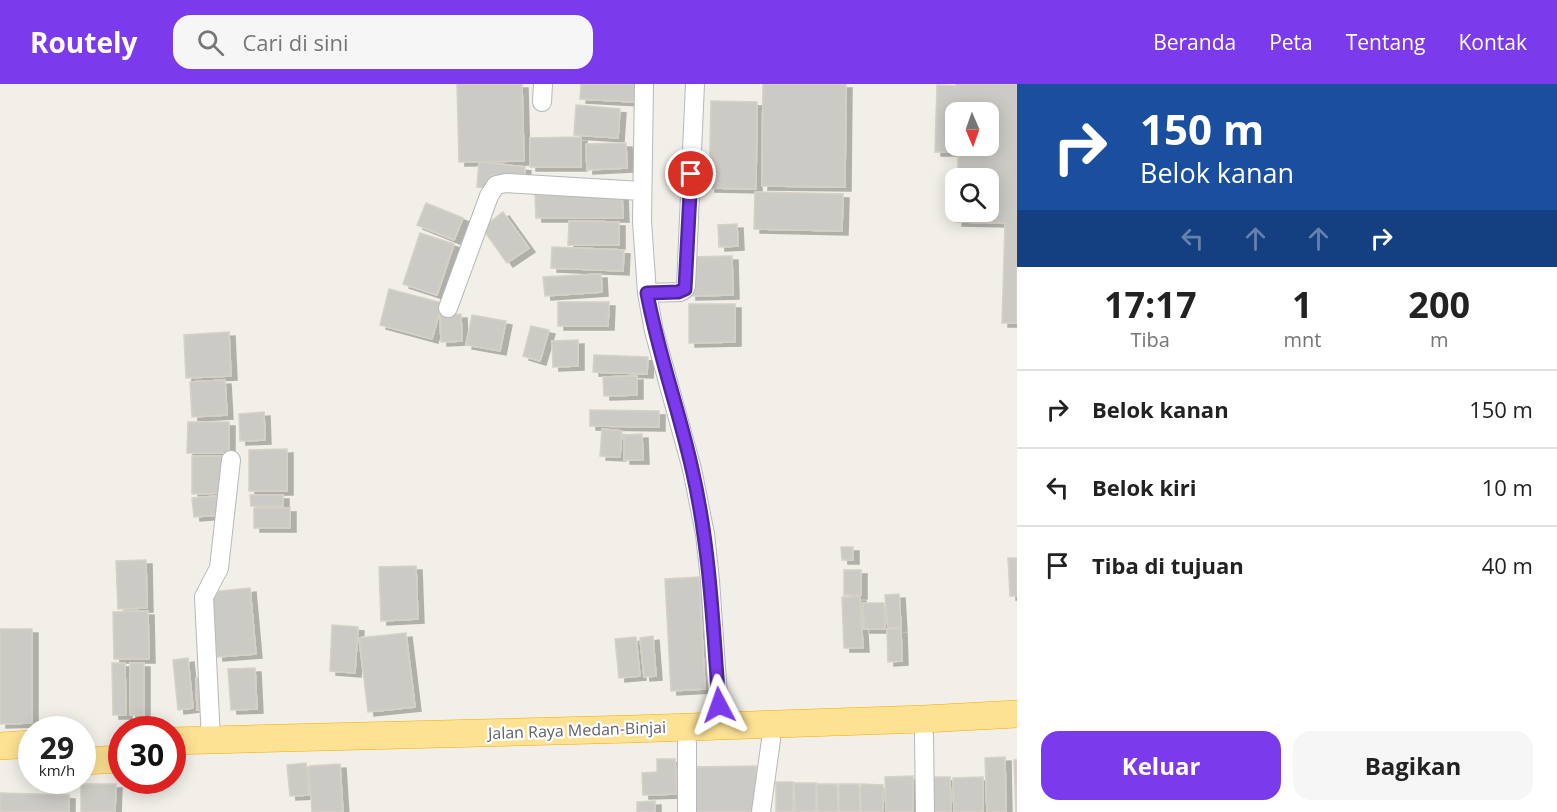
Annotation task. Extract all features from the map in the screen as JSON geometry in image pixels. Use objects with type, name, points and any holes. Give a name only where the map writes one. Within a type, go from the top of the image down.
[{"type":"highway","name":"Jalan Raya Medan-Binjai","points":[[186,741],[924,719],[1017,714]]},
{"type":"highway","name":"Jalan Raya Medan-Binjai","points":[[186,757],[1017,732]]},
{"type":"highway","points":[[0,746],[18,745]]},
{"type":"highway","points":[[0,763],[18,762]]},
{"type":"street","points":[[644,84],[642,191],[647,293],[654,331],[692,469],[705,534],[720,725]]},
{"type":"street","points":[[647,293],[680,292],[686,286],[695,84]]},
{"type":"street","points":[[448,308],[489,196],[496,185],[506,183],[642,191]]},
{"type":"street","points":[[211,740],[204,597],[219,568],[231,460]]},
{"type":"street","points":[[924,735],[925,812]]},
{"type":"street","points":[[761,812],[771,740]]},
{"type":"street","points":[[687,742],[687,812]]},
{"type":"building","points":[[457,84],[522,84],[524,161],[459,162]]},
{"type":"building","points":[[581,84],[636,84],[634,102],[580,99]]},
{"type":"building","points":[[763,84],[846,84],[845,187],[762,186]]},
{"type":"building","points":[[1017,84],[1017,323],[1002,323],[1005,223],[956,222],[999,222],[999,168],[958,168],[958,156],[999,156],[999,102],[945,102],[945,152],[935,152],[937,85]]},
{"type":"building","points":[[711,101],[757,102],[756,189],[709,188]]},
{"type":"building","points":[[576,105],[620,109],[618,138],[574,135]]},
{"type":"building","points":[[581,137],[581,167],[530,167],[530,138]]},
{"type":"building","points":[[626,143],[627,168],[587,170],[586,144]]},
{"type":"building","points":[[479,162],[525,167],[524,178],[491,175],[489,188],[477,187]]},
{"type":"building","points":[[755,192],[843,194],[842,231],[754,229]]},
{"type":"building","points":[[622,194],[623,218],[536,218],[535,195]]},
{"type":"building","points":[[426,203],[463,218],[454,240],[417,225]]},
{"type":"building","points":[[503,212],[529,248],[507,263],[482,228]]},
{"type":"building","points":[[569,221],[619,222],[619,245],[568,245]]},
{"type":"building","points":[[737,224],[738,246],[719,247],[718,225]]},
{"type":"building","points":[[420,233],[454,244],[437,295],[403,284]]},
{"type":"building","points":[[552,247],[624,250],[623,271],[551,268]]},
{"type":"building","points":[[732,256],[733,295],[690,296],[690,257]]},
{"type":"building","points":[[601,274],[602,292],[545,296],[543,277]]},
{"type":"building","points":[[389,289],[442,303],[432,339],[380,325]]},
{"type":"building","points":[[558,302],[609,302],[608,326],[558,326]]},
{"type":"building","points":[[689,304],[735,304],[735,342],[689,343]]},
{"type":"building","points":[[461,314],[462,341],[441,342],[440,315]]},
{"type":"building","points":[[472,315],[506,321],[500,351],[466,345]]},
{"type":"building","points":[[531,326],[549,330],[540,361],[523,356]]},
{"type":"building","points":[[229,332],[231,376],[186,378],[184,335]]},
{"type":"building","points":[[578,340],[578,366],[553,367],[552,341]]},
{"type":"building","points":[[594,355],[648,357],[647,374],[593,372]]},
{"type":"building","points":[[637,376],[637,395],[604,396],[603,377]]},
{"type":"building","points":[[225,380],[227,415],[192,417],[190,382]]},
{"type":"building","points":[[590,410],[659,411],[659,427],[590,426]]},
{"type":"building","points":[[264,412],[265,440],[240,441],[239,414]]},
{"type":"building","points":[[188,422],[229,422],[229,453],[187,453]]},
{"type":"building","points":[[602,429],[622,431],[620,457],[600,456]]},
{"type":"building","points":[[642,434],[643,460],[624,460],[624,435]]},
{"type":"building","points":[[287,449],[287,491],[249,491],[249,450]]},
{"type":"building","points":[[192,456],[223,456],[223,493],[192,494]]},
{"type":"building","points":[[250,495],[283,495],[283,506],[251,506]]},
{"type":"building","points":[[217,496],[219,515],[194,517],[192,498]]},
{"type":"building","points":[[254,508],[290,508],[290,528],[254,528]]},
{"type":"building","points":[[841,547],[853,547],[853,560],[842,560]]},
{"type":"building","points":[[1008,558],[1017,558],[1017,596],[1010,596]]},
{"type":"building","points":[[146,560],[147,608],[118,609],[116,561]]},
{"type":"building","points":[[416,566],[418,619],[381,621],[379,567]]},
{"type":"building","points":[[844,570],[861,570],[861,595],[844,595]]},
{"type":"building","points":[[699,577],[705,689],[671,691],[665,579]]},
{"type":"building","points":[[250,588],[256,654],[217,657],[211,592]]},
{"type":"building","points":[[899,594],[901,627],[888,628],[885,595]]},
{"type":"building","points":[[842,597],[860,597],[863,648],[844,648]]},
{"type":"building","points":[[863,603],[884,603],[885,629],[864,629]]},
{"type":"building","points":[[148,611],[149,659],[114,659],[113,612]]},
{"type":"building","points":[[332,625],[358,627],[355,673],[330,671]]},
{"type":"building","points":[[0,629],[32,629],[32,716],[18,716],[18,723],[0,724]]},
{"type":"building","points":[[887,629],[901,629],[902,661],[888,662]]},
{"type":"building","points":[[406,633],[415,707],[368,712],[359,638]]},
{"type":"building","points":[[653,636],[656,676],[644,677],[640,638]]},
{"type":"building","points":[[636,637],[640,676],[619,678],[615,639]]},
{"type":"building","points":[[188,658],[193,708],[178,710],[173,660]]},
{"type":"building","points":[[112,663],[125,663],[126,715],[113,715]]},
{"type":"building","points":[[130,663],[144,663],[144,715],[130,715]]},
{"type":"building","points":[[255,668],[257,709],[231,710],[228,669]]},
{"type":"building","points":[[196,678],[207,678],[208,709],[197,710]]},
{"type":"building","points":[[1005,757],[1006,812],[987,812],[985,758]]},
{"type":"building","points":[[657,759],[675,759],[677,794],[643,795],[642,773],[657,772]]},
{"type":"building","points":[[1014,760],[1017,760],[1017,812],[1016,812]]},
{"type":"building","points":[[306,763],[309,795],[290,796],[287,765]]},
{"type":"building","points":[[340,764],[343,812],[312,812],[309,766]]},
{"type":"building","points":[[756,766],[757,812],[693,812],[693,767]]},
{"type":"building","points":[[913,776],[913,812],[886,812],[885,777]]},
{"type":"building","points":[[930,777],[950,777],[951,812],[930,812]]},
{"type":"building","points":[[983,777],[983,812],[954,812],[953,778]]},
{"type":"building","points":[[776,782],[793,782],[793,812],[776,812]]},
{"type":"building","points":[[794,783],[816,783],[816,812],[795,812]]},
{"type":"building","points":[[96,784],[108,784],[108,794],[116,794],[115,812],[81,812],[81,794],[96,794]]},
{"type":"building","points":[[817,784],[837,784],[838,812],[817,812]]},
{"type":"building","points":[[839,784],[859,784],[860,812],[839,812]]},
{"type":"building","points":[[861,784],[883,785],[883,812],[861,812]]},
{"type":"building","points":[[0,793],[69,795],[69,812],[0,812]]},
{"type":"building","points":[[655,801],[655,812],[637,812],[637,802]]},
{"type":"route","points":[[691,174],[685,289],[678,292],[647,293],[654,331],[692,469],[705,534],[719,705]]}]
